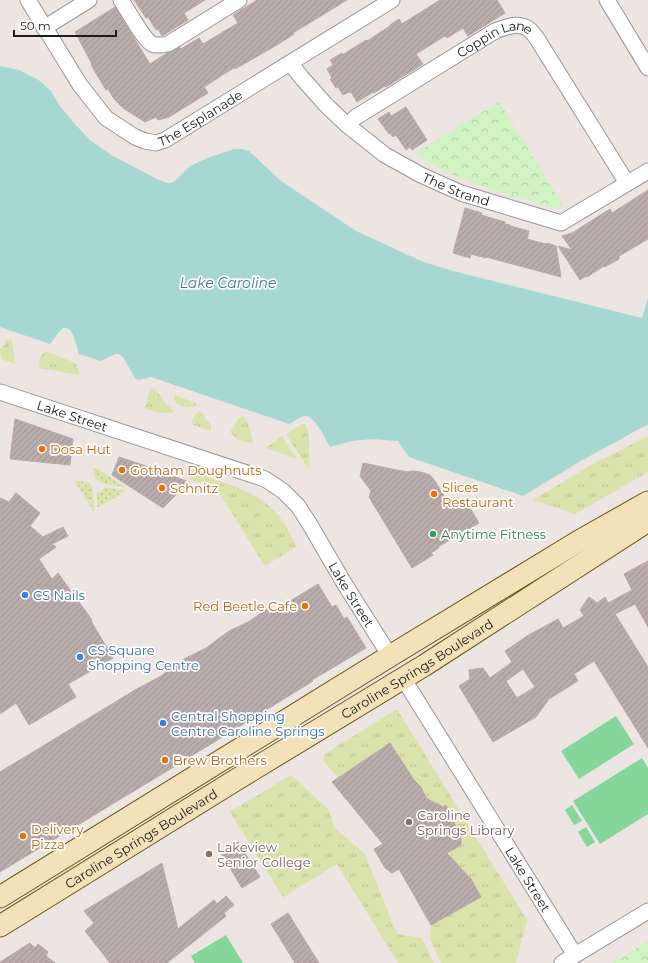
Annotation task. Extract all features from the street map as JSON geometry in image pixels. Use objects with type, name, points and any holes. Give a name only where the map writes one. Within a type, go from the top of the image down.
[{"type":"main road","name":"Caroline Springs Boulevard","points":[[0,898],[390,656],[579,541],[648,502]]},
{"type":"main road","name":"Caroline Springs Boulevard","points":[[0,926],[428,663],[648,522]]},
{"type":"main road","name":"Lake Street","points":[[390,656],[403,678]]},
{"type":"street","name":"The Esplanade","points":[[28,0],[80,85],[106,118],[135,137],[156,143],[166,140],[290,63],[371,6],[392,0]]},
{"type":"street","points":[[44,28],[89,0]]},
{"type":"street","points":[[121,0],[145,38],[153,44],[160,46],[168,44],[239,0]]},
{"type":"street","points":[[607,0],[648,68]]},
{"type":"street","name":"Coppin Lane","points":[[348,125],[356,117],[495,31],[512,25],[520,25],[529,29],[536,37],[627,183]]},
{"type":"street","name":"The Strand","points":[[290,63],[326,104],[348,125],[385,155],[421,175],[461,193],[561,223],[648,170]]},
{"type":"street","name":"Lake Street","points":[[0,392],[265,480],[283,491],[298,506],[390,656]]},
{"type":"street","name":"Lake Street","points":[[403,678],[575,955]]},
{"type":"street","points":[[562,963],[648,911]]},
{"type":"green space","points":[[499,102],[563,205],[558,208],[484,187],[446,172],[414,154]]},
{"type":"green space","points":[[9,339],[12,340],[15,364],[1,359],[0,349]]},
{"type":"green space","points":[[45,351],[76,363],[80,375],[39,368],[40,359]]},
{"type":"green space","points":[[152,388],[154,388],[165,403],[170,407],[173,413],[160,413],[144,408],[147,403],[147,397]]},
{"type":"green space","points":[[174,395],[196,403],[197,405],[189,407],[182,406],[176,403]]},
{"type":"green space","points":[[198,411],[202,413],[211,424],[211,431],[191,424]]},
{"type":"green space","points":[[240,417],[244,417],[248,422],[253,444],[237,439],[230,432]]},
{"type":"green space","points":[[302,424],[305,424],[308,433],[309,470],[286,434]]},
{"type":"green space","points":[[282,436],[297,459],[266,448]]},
{"type":"green space","points":[[648,436],[648,472],[575,514],[533,500],[591,465]]},
{"type":"green space","points":[[94,467],[127,488],[101,483],[95,478]]},
{"type":"green space","points":[[194,472],[256,496],[278,515],[288,529],[296,547],[264,565],[217,489],[189,479]]},
{"type":"green space","points":[[74,480],[90,483],[93,488],[94,512]]},
{"type":"green space","points":[[107,487],[126,491],[98,508],[96,494]]},
{"type":"green space","points":[[397,709],[527,920],[516,963],[441,963],[430,939],[431,925],[481,897],[471,879],[449,852],[461,845],[461,838],[446,806],[443,807],[426,798],[421,787],[414,780],[390,743],[338,778],[325,763],[323,755]]},
{"type":"green space","points":[[616,716],[634,744],[579,779],[561,751]]},
{"type":"green space","points":[[642,758],[648,768],[648,814],[600,844],[573,801]]},
{"type":"green space","points":[[291,775],[328,809],[335,828],[365,854],[397,934],[422,938],[434,963],[398,963],[337,864],[283,897],[230,812]]},
{"type":"green space","points":[[572,805],[582,821],[574,825],[565,810]]},
{"type":"green space","points":[[586,827],[595,842],[587,847],[578,832]]},
{"type":"green space","points":[[226,935],[243,963],[195,963],[191,956]]},
{"type":"green space","points":[[648,941],[648,963],[613,963]]},
{"type":"water","name":"Lake Caroline","points":[[0,66],[19,70],[40,81],[51,91],[60,106],[90,140],[111,155],[159,180],[168,183],[174,182],[190,166],[207,158],[234,149],[242,149],[249,151],[281,181],[356,231],[421,261],[453,271],[642,318],[648,298],[648,425],[579,462],[523,496],[409,457],[398,441],[372,439],[352,441],[330,447],[316,424],[309,417],[304,416],[289,424],[151,377],[138,380],[135,378],[123,357],[119,354],[115,354],[101,361],[79,354],[73,335],[68,328],[63,328],[50,344],[0,327]]},
{"type":"building","points":[[134,0],[205,0],[184,13],[188,20],[162,36],[158,29],[156,30],[148,17],[146,18]]},
{"type":"building","points":[[257,0],[347,0],[293,33],[294,34],[277,45],[235,69],[235,67],[204,87],[208,93],[169,117],[158,120],[156,117],[145,122],[123,108],[114,99],[108,89],[106,90],[91,65],[92,64],[75,32],[115,7],[150,64],[167,53],[180,47],[181,49],[199,38],[203,44],[238,23],[233,15]]},
{"type":"building","points":[[440,0],[497,0],[505,13],[468,36],[463,28],[447,38],[445,36],[416,54],[423,64],[386,87],[385,86],[374,93],[373,92],[357,102],[351,92],[343,95],[338,87],[336,88],[330,79],[332,78],[327,69],[333,65],[330,60],[342,53],[342,55],[366,40],[367,41],[399,19],[402,24]]},
{"type":"building","points":[[406,107],[427,140],[412,150],[410,147],[406,150],[396,135],[393,137],[390,133],[389,134],[378,119],[389,112],[391,116]]},
{"type":"building","points":[[648,190],[648,239],[619,256],[619,259],[580,280],[558,246],[572,250],[562,236],[572,233],[610,209],[612,213]]},
{"type":"building","points":[[465,208],[482,213],[481,215],[505,222],[505,224],[510,226],[529,231],[527,239],[556,246],[561,277],[486,257],[471,254],[470,258],[453,253]]},
{"type":"building","name":"Dosa Hut","points":[[15,419],[73,439],[70,465],[10,459]]},
{"type":"building","points":[[119,457],[189,482],[163,508],[112,475]]},
{"type":"building","points":[[363,463],[407,472],[421,472],[430,475],[452,509],[466,501],[479,523],[438,547],[439,548],[431,553],[433,555],[412,568],[369,497],[371,491],[360,476]]},
{"type":"building","name":"CS Square Shopping Centre","points":[[16,493],[40,513],[30,526],[43,537],[63,527],[68,536],[52,544],[56,547],[39,559],[52,579],[58,573],[92,620],[91,621],[113,658],[68,684],[76,697],[29,725],[16,703],[0,714],[0,498],[9,502]]},
{"type":"building","points":[[648,561],[648,627],[635,604],[615,614],[648,667],[648,748],[594,661],[574,674],[578,681],[549,699],[536,717],[493,742],[459,686],[470,679],[469,670],[483,668],[490,678],[512,662],[505,651],[527,636],[558,619],[563,628],[584,616],[580,610],[589,597],[597,603],[605,597],[608,603],[632,590],[624,574]],"holes":[[[523,669],[535,687],[517,698],[506,681]]]},
{"type":"building","name":"Central Shopping Centre Caroline Springs","points":[[318,584],[332,607],[336,605],[344,619],[347,617],[366,648],[0,872],[0,772],[135,690],[161,676],[184,659],[206,648],[229,631],[248,622],[267,609],[269,614]]},
{"type":"building","name":"Caroline Springs Library","points":[[390,743],[414,780],[421,787],[426,798],[443,807],[446,805],[461,838],[461,845],[447,853],[471,879],[481,897],[431,925],[399,869],[392,873],[385,868],[374,849],[383,844],[332,782]]},
{"type":"building","points":[[238,842],[260,877],[242,888],[221,853]]},
{"type":"building","points":[[162,863],[178,929],[214,900],[217,904],[226,896],[234,905],[224,913],[226,916],[167,963],[110,963],[85,931],[94,923],[84,911]]},
{"type":"building","points":[[288,913],[319,963],[295,963],[271,924]]},
{"type":"building","points":[[30,943],[35,948],[38,944],[48,952],[46,956],[55,963],[0,963],[0,962]]},
{"type":"place","name":"Dosa Hut","points":[[42,449]]},
{"type":"place","name":"Gotham Doughnuts","points":[[122,470]]},
{"type":"place","name":"Schnitz","points":[[162,488]]},
{"type":"place","name":"Slices Restaurant","points":[[434,494]]},
{"type":"place","name":"Anytime Fitness","points":[[433,534]]},
{"type":"place","name":"CS Nails","points":[[25,595]]},
{"type":"place","name":"Red Beetle Cafe","points":[[305,606]]},
{"type":"place","name":"CS Square Shopping Centre","points":[[80,657]]},
{"type":"place","name":"Central Shopping Centre Caroline Springs","points":[[163,723]]},
{"type":"place","name":"Brew Brothers","points":[[165,760]]},
{"type":"place","name":"Caroline Springs Library","points":[[409,822]]},
{"type":"place","name":"Delivery Pizza","points":[[23,836]]},
{"type":"place","name":"Lakeview Senior College","points":[[209,854]]}]
